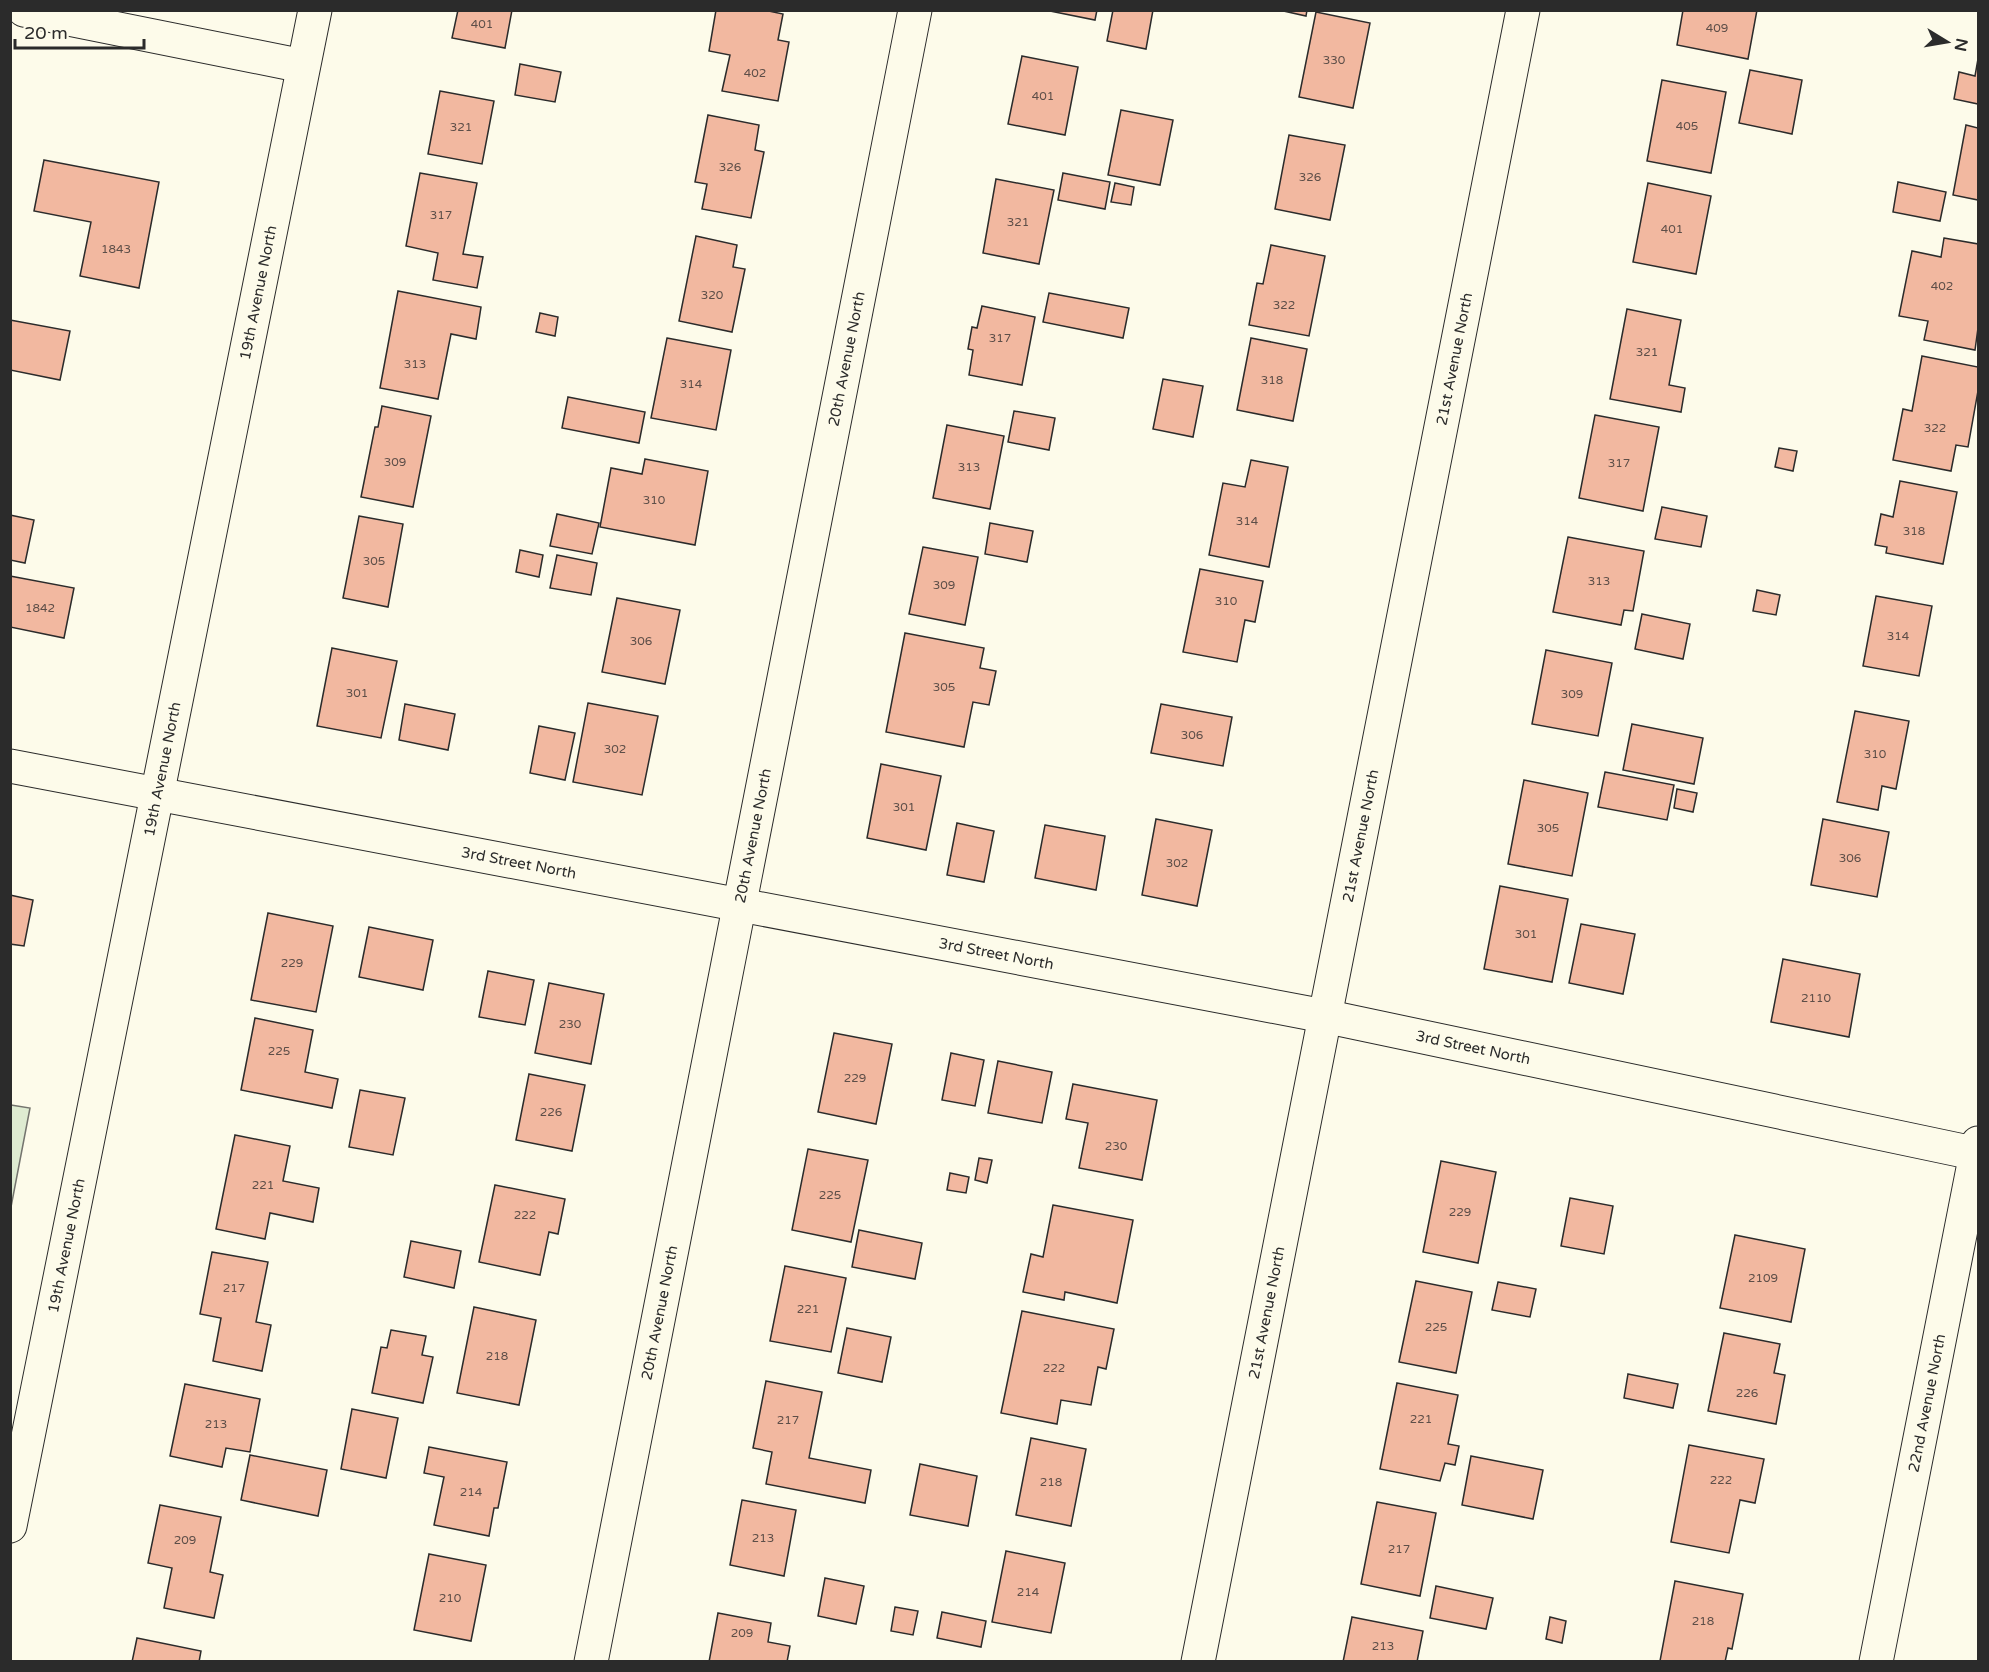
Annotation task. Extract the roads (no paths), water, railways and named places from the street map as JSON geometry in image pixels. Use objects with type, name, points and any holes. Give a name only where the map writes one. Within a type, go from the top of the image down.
[{"type":"street","points":[[24,10],[303,66]]},
{"type":"street","name":"19th Avenue North","points":[[10,1526],[315,10]]},
{"type":"street","name":"20th Avenue North","points":[[591,1662],[915,10]]},
{"type":"street","name":"21st Avenue North","points":[[1198,1662],[1523,10]]},
{"type":"street","name":"3rd Street North","points":[[10,766],[1324,1016],[1978,1150]]},
{"type":"street","name":"22nd Avenue North","points":[[1876,1662],[1978,1150]]}]
